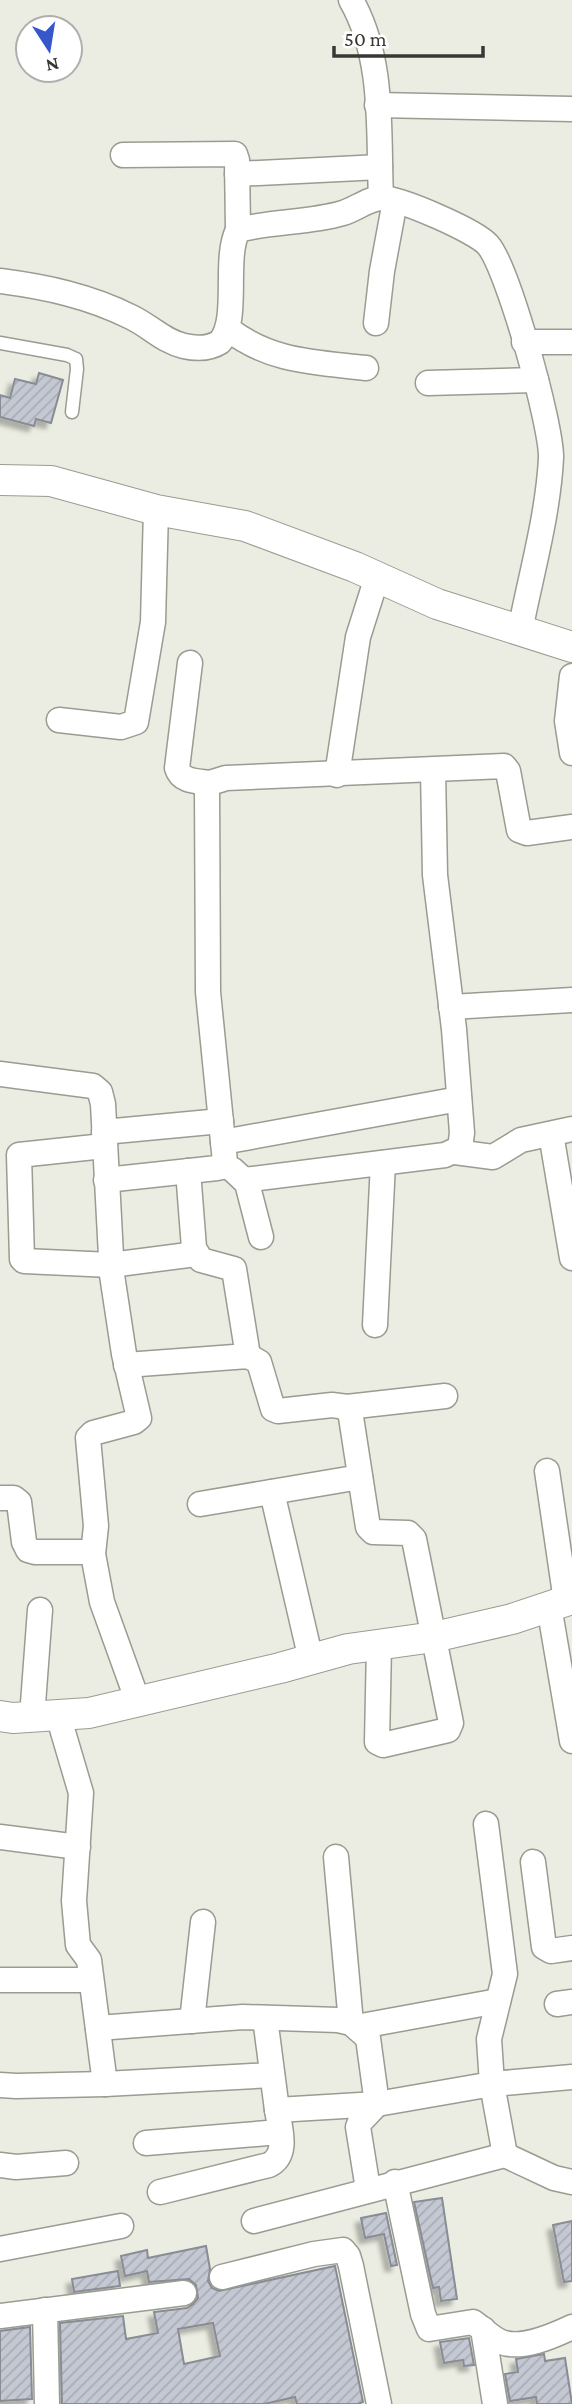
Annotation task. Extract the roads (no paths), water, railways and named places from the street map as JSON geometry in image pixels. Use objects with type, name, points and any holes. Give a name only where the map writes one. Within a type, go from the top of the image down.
[{"type":"street","points":[[351,0],[358,11],[372,56],[380,167],[388,199],[376,323]]},
{"type":"street","points":[[377,105],[572,108]]},
{"type":"street","points":[[0,281],[85,297],[133,317],[164,338],[182,346],[200,348],[215,345],[225,337],[228,329],[234,244],[238,230],[237,156],[229,153],[123,155]]},
{"type":"street","points":[[237,174],[380,167]]},
{"type":"street","points":[[238,230],[336,214],[388,199],[468,230],[490,247],[500,267],[536,380],[560,432],[551,458],[548,490],[520,631]]},
{"type":"street","points":[[228,329],[259,349],[276,355],[366,369]]},
{"type":"street","points":[[524,342],[572,342]]},
{"type":"street","points":[[428,383],[536,380]]},
{"type":"street","points":[[0,480],[51,481],[156,510],[245,526],[377,576],[437,604],[572,648]]},
{"type":"street","points":[[59,720],[121,727],[136,722],[153,622],[156,510]]},
{"type":"street","points":[[337,775],[358,637],[377,576]]},
{"type":"street","points":[[190,663],[176,760],[178,774],[185,779],[210,783],[226,778],[506,767],[519,830],[527,833],[572,827]]},
{"type":"street","points":[[572,676],[567,721],[572,753]]},
{"type":"street","points":[[433,770],[435,875],[451,1007],[462,1140],[456,1152]]},
{"type":"street","points":[[106,1180],[222,1167],[223,1142],[208,992],[207,789],[210,783]]},
{"type":"street","points":[[451,1007],[572,1000]]},
{"type":"street","points":[[0,1074],[96,1087],[103,1104],[111,1265],[126,1364],[139,1419],[93,1433],[88,1438],[96,1526],[93,1554],[102,1602],[138,1702]]},
{"type":"street","points":[[196,1254],[111,1265],[11,1259],[19,1156],[104,1139],[223,1142],[459,1099]]},
{"type":"street","points":[[244,1180],[456,1152],[493,1157],[521,1140],[561,1131],[572,1258]]},
{"type":"street","points":[[223,1142],[252,1195],[261,1237]]},
{"type":"street","points":[[375,1325],[383,1163]]},
{"type":"street","points":[[188,1171],[196,1254],[201,1260],[234,1269],[248,1356]]},
{"type":"street","points":[[126,1364],[248,1356],[259,1362],[273,1409],[278,1411],[341,1405],[347,1407],[445,1396]]},
{"type":"street","points":[[347,1407],[351,1417],[366,1522],[370,1531],[408,1532],[414,1539],[450,1729],[383,1745],[376,1739],[379,1645]]},
{"type":"street","points":[[547,1471],[563,1602],[572,1741]]},
{"type":"street","points":[[200,1504],[359,1477]]},
{"type":"street","points":[[272,1492],[311,1660]]},
{"type":"street","points":[[0,1498],[14,1498],[19,1502],[24,1542],[28,1549],[35,1552],[93,1554]]},
{"type":"street","points":[[0,1716],[89,1713],[348,1649],[434,1637],[512,1619],[563,1602]]},
{"type":"street","points":[[40,1610],[45,1716],[81,1793],[73,1892],[78,1945],[88,1957],[105,2084]]},
{"type":"street","points":[[486,1824],[505,1974],[489,2039],[492,2084],[505,2155]]},
{"type":"street","points":[[0,1837],[78,1847]]},
{"type":"street","points":[[336,1857],[354,2025]]},
{"type":"street","points":[[533,1862],[544,1947],[551,1951],[572,1948]]},
{"type":"street","points":[[192,2021],[202,1922]]},
{"type":"street","points":[[0,1980],[91,1980]]},
{"type":"street","points":[[354,2025],[498,2001]]},
{"type":"street","points":[[98,2028],[243,2017],[338,2020],[354,2025],[366,2034],[377,2104]]},
{"type":"street","points":[[160,2192],[270,2165],[280,2157],[265,2018]]},
{"type":"street","points":[[0,2085],[105,2084],[272,2075]]},
{"type":"street","points":[[146,2143],[492,2084],[572,2077]]},
{"type":"street","points":[[368,2189],[358,2127],[377,2104]]},
{"type":"street","points":[[254,2221],[505,2155],[554,2178],[572,2182]]},
{"type":"street","points":[[0,2165],[16,2167],[66,2164]]},
{"type":"street","points":[[395,2182],[427,2327],[432,2329],[473,2322],[498,2341],[512,2344],[547,2339],[572,2326]]},
{"type":"street","points":[[0,2249],[121,2226]]},
{"type":"street","points":[[222,2277],[314,2254],[343,2250],[351,2266],[379,2404]]},
{"type":"street","points":[[0,2316],[184,2293]]},
{"type":"street","points":[[46,2310],[47,2404]]},
{"type":"street","points":[[483,2329],[495,2404]]},
{"type":"lane","points":[[0,343],[76,359],[72,412]]}]
